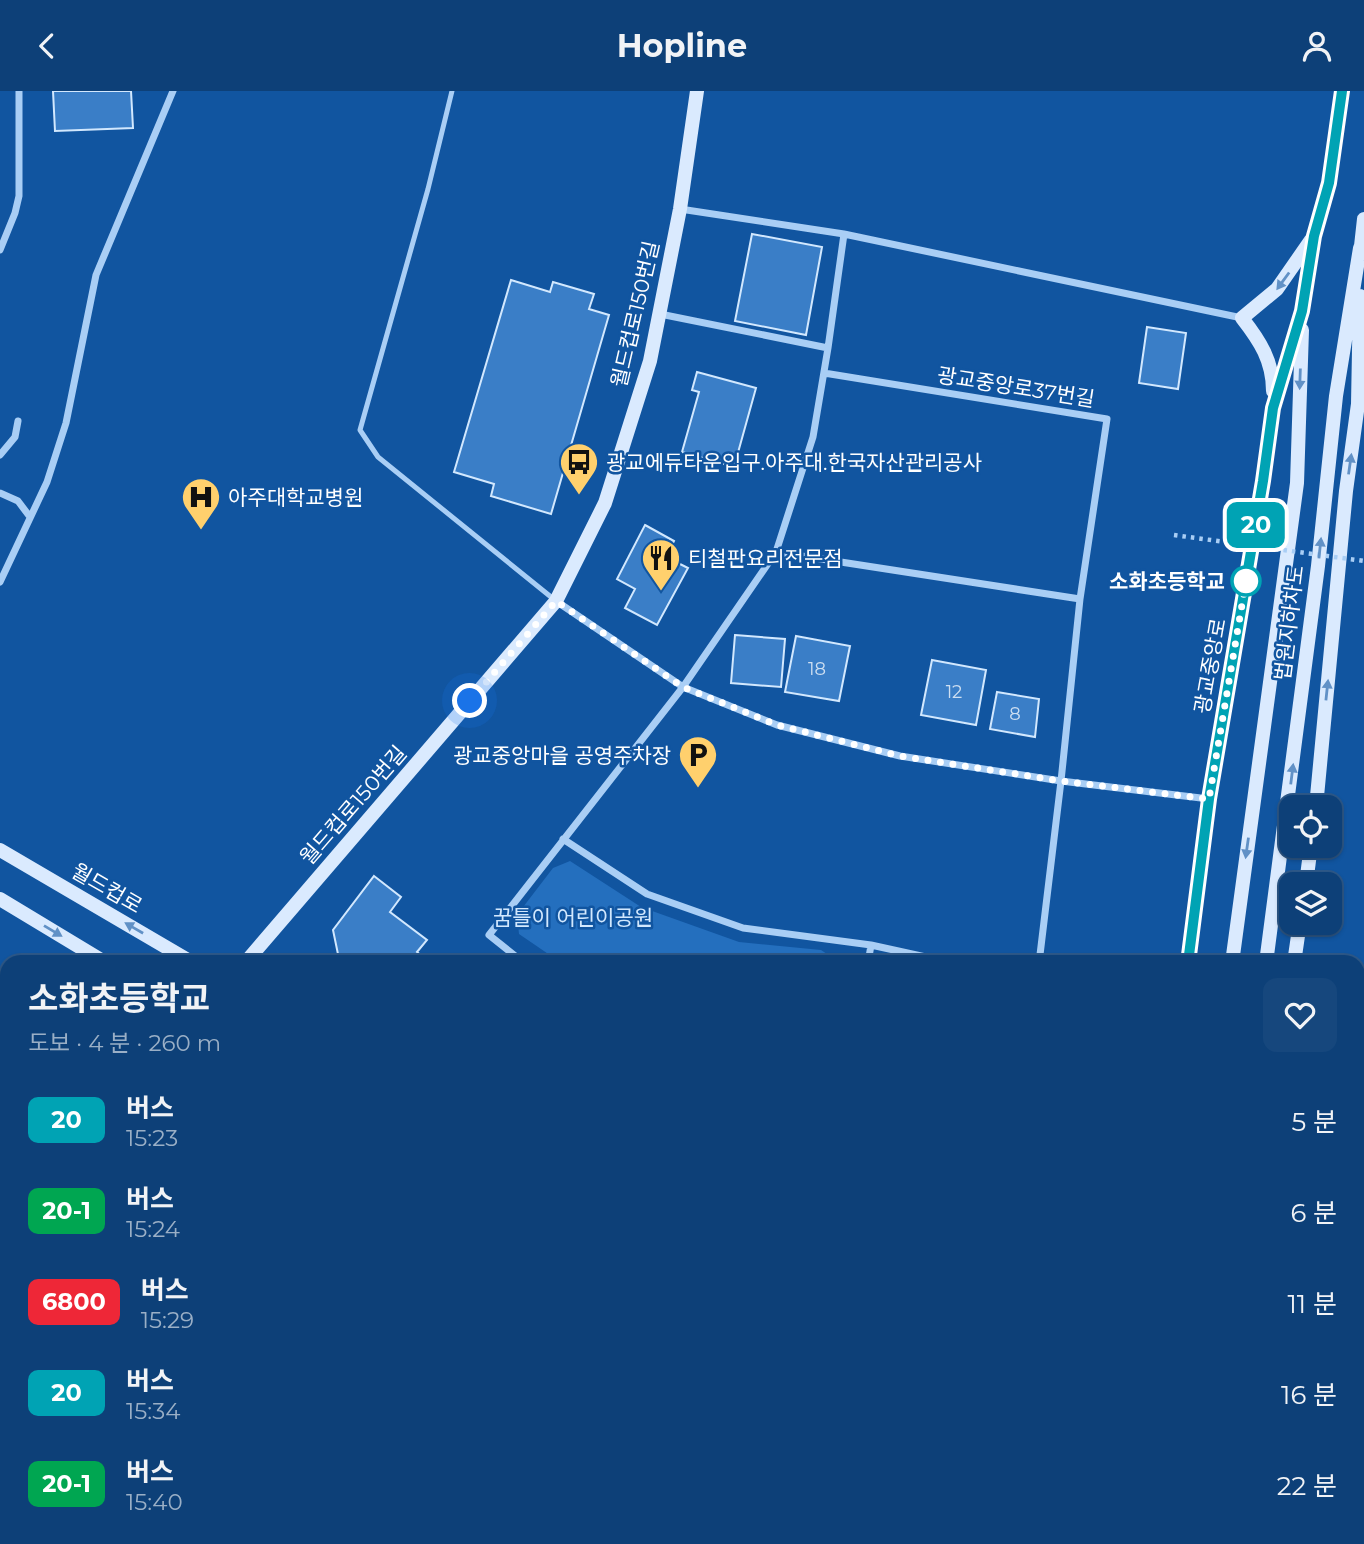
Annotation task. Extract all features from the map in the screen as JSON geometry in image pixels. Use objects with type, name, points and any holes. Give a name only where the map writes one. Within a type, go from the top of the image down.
[{"type":"main road","name":"월드컵로150번길","points":[[253,955],[556,601],[605,503],[650,361],[680,209],[697,91]]},
{"type":"main road","name":"광교중앙로","points":[[1189,955],[1209,799],[1273,408],[1302,311],[1314,236],[1329,183],[1342,91]]},
{"type":"main road","points":[[1317,795],[1346,491],[1358,404],[1360,248],[1364,219]]},
{"type":"main road","points":[[1273,408],[1273,374],[1268,356],[1242,318],[1277,289],[1314,236]]},
{"type":"main road","name":"법원지하차도","points":[[1267,955],[1318,566],[1336,396],[1360,248]]},
{"type":"main road","name":"법원지하차도","points":[[1233,955],[1297,483],[1302,311]]},
{"type":"main road","name":"월드컵로","points":[[0,850],[179,955]]},
{"type":"main road","points":[[0,899],[93,955]]},
{"type":"main road","points":[[1295,955],[1298,935]]},
{"type":"street","points":[[0,250],[19,196],[19,91]]},
{"type":"street","points":[[0,582],[47,482],[66,423],[96,275],[173,91]]},
{"type":"street","points":[[680,209],[844,234],[1242,318]]},
{"type":"street","points":[[514,955],[489,935],[683,687],[776,552],[813,436],[844,234]]},
{"type":"street","points":[[660,314],[828,348]]},
{"type":"street","name":"광교중앙로37번길","points":[[824,373],[1107,419],[1080,599],[1040,955]]},
{"type":"street","points":[[0,454],[15,436],[18,421]]},
{"type":"street","points":[[0,493],[18,501],[30,517]]},
{"type":"street","points":[[776,552],[1080,599]]},
{"type":"street","points":[[556,601],[683,687],[777,725],[900,756],[1061,781],[1209,799]]},
{"type":"street","points":[[563,839],[647,894],[743,928],[871,945],[917,955]]},
{"type":"street","points":[[869,955],[871,945]]},
{"type":"lane","points":[[452,91],[428,189],[360,430],[377,457],[556,601]]},
{"type":"path","points":[[1174,535],[1364,561]]},
{"type":"green space","name":"꿈틀이 어린이공원","points":[[570,861],[641,907],[739,942],[821,950],[828,955],[550,955],[519,934],[517,915],[553,868]]},
{"type":"building","points":[[53,91],[131,91],[133,128],[55,131]]},
{"type":"building","points":[[752,234],[822,247],[806,335],[735,321]]},
{"type":"building","points":[[511,280],[550,292],[553,282],[594,294],[589,309],[609,315],[551,514],[491,496],[494,484],[454,472]]},
{"type":"building","points":[[1147,327],[1186,333],[1178,389],[1139,383]]},
{"type":"building","points":[[697,372],[756,388],[734,467],[682,452],[699,392],[692,390]]},
{"type":"building","points":[[645,525],[674,541],[666,557],[688,568],[657,625],[625,608],[635,589],[617,579]]},
{"type":"building","points":[[735,635],[785,639],[781,687],[731,683]]},
{"type":"building","points":[[796,636],[850,646],[839,701],[785,692]]},
{"type":"building","points":[[932,660],[986,670],[976,725],[921,715]]},
{"type":"building","points":[[997,692],[1039,699],[1035,737],[990,729]]},
{"type":"building","points":[[374,876],[401,897],[390,912],[427,940],[417,952],[421,955],[338,955],[333,930]]},
{"type":"bus line","name":"20","points":[[1189,955],[1209,799],[1273,408],[1302,311],[1314,236],[1329,183],[1342,91]]},
{"type":"place","name":"광교에듀타운입구.아주대.한국자산관리공사","points":[[579,496]]},
{"type":"place","name":"아주대학교병원","points":[[201,531]]},
{"type":"place","name":"소화초등학교","points":[[1246,581]]},
{"type":"place","name":"티철판요리전문점","points":[[661,592]]},
{"type":"place","name":"광교중앙마을 공영주차장","points":[[698,789]]},
{"type":"route","points":[[470,701],[556,601],[683,687],[777,725],[900,756],[1061,781],[1209,799],[1246,581]]}]
